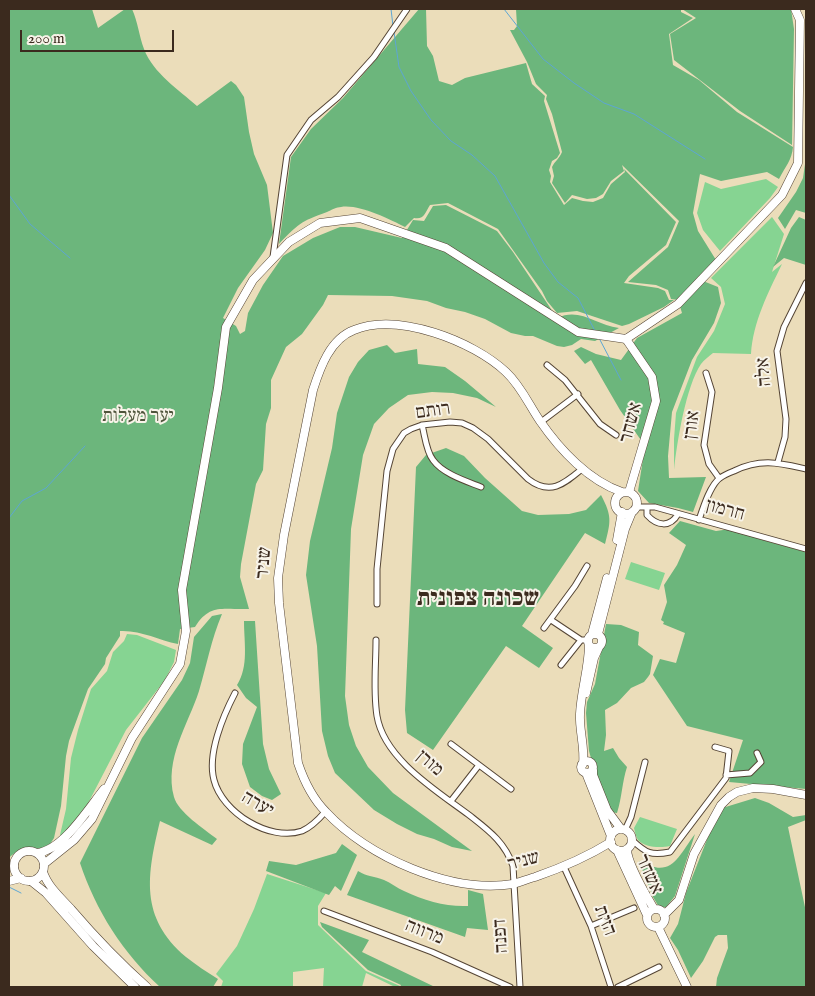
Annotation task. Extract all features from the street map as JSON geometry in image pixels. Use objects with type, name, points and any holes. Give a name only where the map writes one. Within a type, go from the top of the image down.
[{"type":"main road","points":[[31,881],[40,877],[44,868],[83,831],[100,805],[132,738],[180,664],[186,631],[182,590],[218,388],[226,327],[253,280],[289,242],[320,223],[360,218],[446,248],[578,332],[626,339],[678,304],[782,195],[798,163],[800,20],[796,9]]},
{"type":"main road","name":"שניר","points":[[611,839],[583,859],[564,867],[513,884],[475,885],[429,875],[386,856],[346,831],[326,812],[305,782],[298,763],[281,620],[278,578],[284,535],[311,400],[323,362],[330,350],[342,338],[353,330],[373,325],[396,325],[442,335],[483,354],[505,371],[516,383],[541,422],[582,469],[606,487],[616,501]]},
{"type":"main road","name":"אשחר","points":[[626,339],[652,377],[656,401],[626,492]]},
{"type":"main road","name":"שניר","points":[[606,487],[626,492]]},
{"type":"main road","points":[[599,647],[592,648],[590,639],[625,529],[634,510],[636,498],[626,492],[619,495],[616,501],[617,508],[622,512],[634,510]]},
{"type":"main road","points":[[586,763],[580,727],[580,714],[590,639],[617,540],[622,512]]},
{"type":"main road","points":[[586,763],[584,728],[586,692],[594,658],[602,644],[602,640],[590,639]]},
{"type":"main road","points":[[586,763],[593,766],[589,771]]},
{"type":"main road","points":[[589,771],[593,775],[607,810],[623,830]]},
{"type":"main road","points":[[589,771],[611,839],[617,850],[627,849],[632,840],[629,832],[623,830],[615,831],[611,839]]},
{"type":"main road","points":[[21,878],[12,870],[17,857],[21,853],[31,851],[37,853],[47,851],[65,836],[113,777]]},
{"type":"main road","points":[[664,915],[678,900],[694,854],[721,805],[729,797],[737,792],[753,788],[773,789],[806,795]]},
{"type":"main road","name":"אשחר","points":[[627,849],[627,854],[636,876],[654,909]]},
{"type":"main road","name":"אשחר","points":[[617,850],[647,915]]},
{"type":"main road","points":[[37,853],[43,860],[45,878],[53,890],[116,958],[148,987]]},
{"type":"main road","points":[[9,881],[21,878],[31,881],[46,893],[93,946],[135,987]]},
{"type":"main road","points":[[654,909],[661,910],[664,915],[664,921],[658,927],[652,927],[648,923],[647,915],[654,909]]},
{"type":"main road","points":[[658,927],[687,987]]},
{"type":"street","points":[[273,258],[287,155],[311,120],[338,97],[374,57],[407,9]]},
{"type":"street","name":"אלה","points":[[778,462],[785,437],[786,419],[776,351],[784,326],[806,283]]},
{"type":"street","points":[[546,365],[565,380],[578,394],[600,424],[616,435]]},
{"type":"street","name":"אורן","points":[[706,373],[712,392],[704,446],[709,464],[719,478]]},
{"type":"street","points":[[541,422],[578,394]]},
{"type":"street","name":"רותם","points":[[377,604],[377,569],[386,471],[389,459],[404,433],[422,426],[450,422],[474,428],[488,439],[528,480],[544,488],[566,483],[582,469]]},
{"type":"street","points":[[422,426],[433,460],[453,474],[481,488]]},
{"type":"street","points":[[698,520],[719,478],[745,465],[758,462],[778,462],[806,469]]},
{"type":"street","points":[[647,507],[647,515],[664,525],[671,523],[678,514]]},
{"type":"street","name":"חרמון","points":[[634,510],[655,507],[806,549]]},
{"type":"street","points":[[544,628],[575,586],[587,566]]},
{"type":"street","points":[[551,620],[590,639],[561,665]]},
{"type":"street","name":"מורן","points":[[376,640],[375,695],[377,716],[388,744],[415,774],[495,835],[508,853],[513,866],[513,884]]},
{"type":"street","name":"יערה","points":[[235,693],[228,706],[214,748],[214,779],[220,796],[241,817],[258,826],[275,831],[290,833],[303,830],[317,821],[326,812]]},
{"type":"street","points":[[451,744],[511,789]]},
{"type":"street","points":[[632,840],[643,849],[656,855],[670,852],[726,775],[730,751],[715,747]]},
{"type":"street","points":[[726,775],[750,773],[761,762],[757,753]]},
{"type":"street","points":[[623,830],[632,817],[645,762]]},
{"type":"street","points":[[451,802],[479,765]]},
{"type":"street","name":"הזית","points":[[564,867],[592,926],[611,987]]},
{"type":"street","name":"דפנה","points":[[513,884],[520,987]]},
{"type":"street","points":[[592,926],[634,908]]},
{"type":"street","name":"מרווה","points":[[324,911],[432,952],[510,987]]},
{"type":"street","points":[[618,987],[659,967]]},
{"type":"street","points":[[125,978],[126,987]]},
{"type":"green space","name":"יער מעלות","points":[[9,9],[92,9],[98,28],[125,9],[132,9],[148,58],[167,80],[197,106],[231,81],[236,85],[244,97],[254,154],[267,185],[273,233],[265,250],[238,288],[223,318],[236,326],[240,334],[245,331],[248,313],[263,285],[283,256],[313,238],[340,227],[355,227],[402,238],[413,220],[424,221],[433,206],[446,205],[497,231],[557,318],[573,314],[619,328],[595,341],[581,339],[572,345],[564,347],[533,336],[511,333],[485,319],[427,301],[392,296],[328,295],[302,334],[286,347],[271,380],[271,408],[266,424],[263,470],[256,484],[241,564],[240,577],[249,609],[218,609],[212,611],[206,614],[195,627],[180,629],[178,644],[142,634],[120,631],[120,636],[106,658],[105,664],[88,689],[69,741],[61,806],[54,838],[50,844],[37,852],[21,850],[9,858]]},
{"type":"green space","points":[[419,9],[426,9],[427,46],[433,56],[439,81],[452,85],[465,78],[526,63],[532,84],[545,96],[544,101],[560,153],[552,161],[549,170],[550,182],[564,205],[572,198],[593,202],[603,198],[611,184],[625,172],[624,169],[676,222],[666,245],[629,276],[624,283],[658,288],[665,291],[669,300],[674,300],[664,307],[622,326],[577,311],[557,313],[498,229],[448,203],[430,205],[422,217],[414,218],[405,227],[365,210],[348,207],[338,208],[300,224],[279,244],[291,157],[311,129],[343,98]]},
{"type":"green space","points":[[516,9],[681,9],[681,12],[693,18],[669,34],[673,65],[699,80],[737,112],[793,147],[790,160],[779,179],[767,172],[721,181],[700,174],[693,213],[698,231],[716,260],[698,279],[718,287],[721,303],[714,323],[692,360],[672,412],[668,456],[669,478],[706,477],[693,512],[649,503],[638,491],[645,446],[620,410],[591,360],[585,364],[574,351],[581,347],[596,354],[621,360],[637,338],[682,313],[678,300],[671,299],[668,290],[656,285],[628,282],[668,247],[679,221],[622,165],[624,171],[611,181],[603,194],[596,198],[587,199],[572,195],[565,203],[552,183],[554,176],[552,167],[562,152],[546,99],[547,95],[536,84],[510,30],[514,30],[517,26]]},
{"type":"green space","points":[[682,9],[791,9],[794,29],[792,145],[740,111],[674,60],[670,34],[696,18]]},
{"type":"green space","points":[[806,157],[806,213],[796,210],[785,229],[778,218],[803,178]]},
{"type":"green space","points":[[766,179],[778,187],[720,251],[703,230],[697,213],[705,182],[721,189]]},
{"type":"green space","points":[[772,217],[784,234],[772,272],[782,264],[758,319],[751,354],[713,353],[701,364],[687,400],[674,470],[676,413],[697,357],[714,331],[725,304],[721,287],[711,278]]},
{"type":"green space","points":[[799,217],[806,220],[806,265],[784,258],[773,267],[791,228]]},
{"type":"green space","points":[[387,345],[395,353],[417,349],[418,364],[445,367],[496,407],[477,398],[453,393],[432,392],[408,395],[389,408],[374,424],[363,455],[351,529],[345,696],[349,725],[356,746],[368,767],[393,793],[472,851],[452,847],[417,834],[374,810],[335,773],[328,756],[322,731],[317,646],[306,575],[310,541],[332,448],[337,413],[349,377],[358,362],[369,350]]},
{"type":"green space","points":[[446,448],[464,456],[485,478],[522,511],[538,515],[569,514],[586,510],[601,495],[609,514],[609,524],[605,544],[585,533],[522,626],[553,648],[539,668],[506,646],[433,750],[407,733],[405,710],[416,467],[426,455]]},
{"type":"green space","points":[[680,521],[716,531],[730,529],[806,552],[806,789],[729,782],[743,740],[687,726],[653,675],[660,659],[676,663],[685,633],[663,624],[664,622],[661,620],[667,602],[664,585],[677,565],[686,545],[669,533]]},
{"type":"green space","points":[[631,562],[665,573],[659,590],[625,579]]},
{"type":"green space","points":[[222,614],[199,691],[179,743],[172,769],[172,783],[176,803],[192,820],[217,839],[212,845],[160,821],[150,877],[150,894],[160,926],[171,942],[186,957],[218,979],[213,987],[160,987],[134,960],[112,930],[94,898],[80,863],[142,738],[182,680],[190,663],[194,637],[212,616]]},
{"type":"green space","points":[[244,621],[255,621],[263,744],[269,769],[281,794],[272,800],[262,796],[250,787],[242,764],[243,744],[257,707],[246,698],[237,685],[241,678],[244,662]]},
{"type":"green space","points":[[606,624],[621,625],[639,632],[638,645],[653,656],[650,674],[644,682],[631,688],[617,703],[605,710],[606,735],[604,751],[613,748],[627,767],[617,813],[611,812],[594,769],[589,751],[586,713],[587,702],[595,684]]},
{"type":"green space","points":[[127,634],[137,635],[176,650],[174,662],[165,680],[126,730],[68,842],[60,835],[66,809],[71,758],[78,730],[91,689],[107,671],[113,652],[124,641]]},
{"type":"green space","points":[[755,798],[769,803],[793,817],[806,815],[806,820],[788,827],[806,912],[806,987],[716,987],[717,978],[728,948],[727,935],[715,937],[703,961],[691,978],[678,950],[670,938],[678,924],[686,893],[719,809]]},
{"type":"green space","points":[[640,817],[677,829],[670,846],[658,847],[641,843],[636,836],[634,828]]},
{"type":"green space","points":[[695,834],[675,896],[666,907],[659,907],[653,897],[639,861],[659,868],[666,867],[678,858]]},
{"type":"green space","points":[[342,844],[357,855],[341,891],[335,886],[329,895],[266,871],[269,861],[296,865],[336,853]]},
{"type":"green space","points":[[358,871],[384,880],[401,890],[436,903],[468,906],[468,890],[483,894],[488,930],[467,928],[465,937],[347,895]]},
{"type":"green space","points":[[267,874],[326,893],[318,906],[318,925],[366,971],[400,987],[395,987],[366,973],[362,987],[323,987],[324,968],[293,972],[293,987],[221,987],[223,981],[216,974],[237,946]]},
{"type":"green space","points":[[320,922],[369,940],[362,952],[435,987],[400,987],[401,985],[368,970],[322,927]]},
{"type":"waterway","points":[[391,9],[393,26]]},
{"type":"waterway","points":[[504,9],[543,59],[574,83],[604,103],[634,114],[705,159]]},
{"type":"waterway","points":[[394,32],[399,67],[411,91],[431,120],[451,141],[472,155],[495,176],[544,263],[558,282],[578,298],[595,331]]},
{"type":"waterway","points":[[9,195],[30,224],[70,258]]},
{"type":"waterway","points":[[599,338],[621,380]]},
{"type":"waterway","points":[[9,518],[22,501],[46,488],[85,446]]},
{"type":"waterway","points":[[9,887],[21,893]]},
{"type":"district","name":"שכונה צפונית","points":[[478,600]]}]
